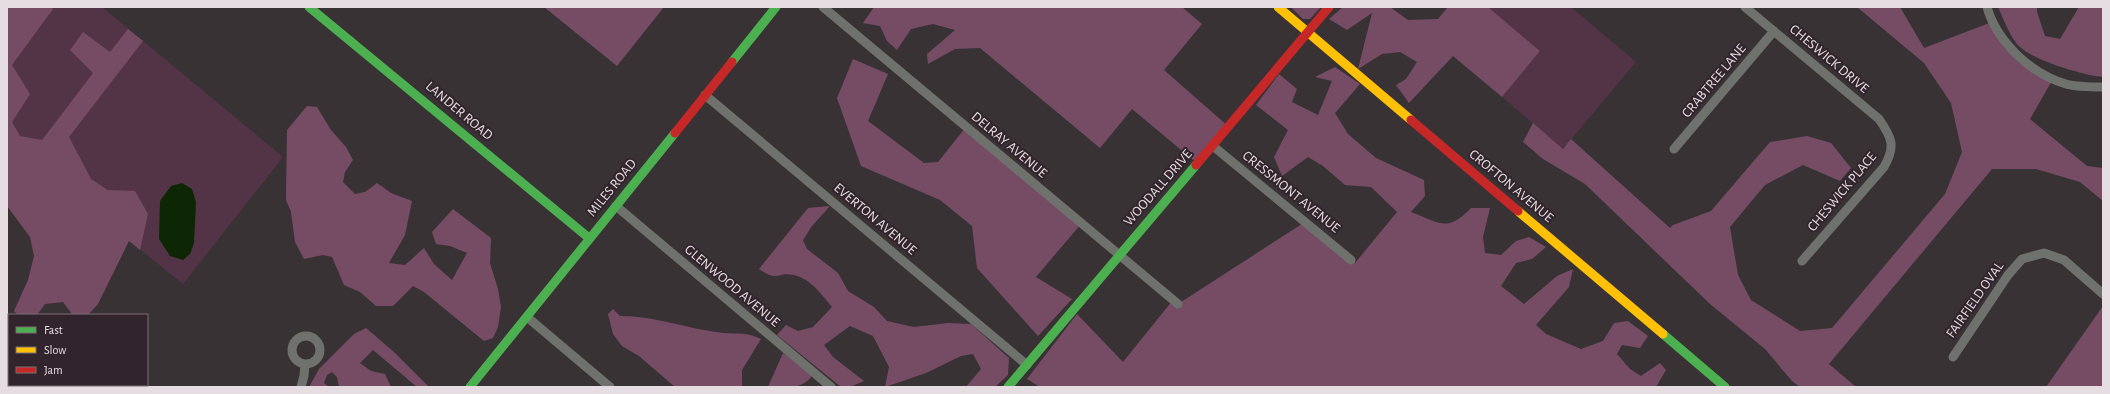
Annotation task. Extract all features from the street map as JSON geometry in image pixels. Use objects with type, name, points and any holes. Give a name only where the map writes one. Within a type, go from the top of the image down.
[{"type":"street","name":"LANDER ROAD","points":[[309,7],[589,238]]},
{"type":"street","name":"MILES ROAD","points":[[470,387],[776,7]]},
{"type":"street","name":"DELRAY AVENUE","points":[[823,7],[1178,304]]},
{"type":"street","name":"CROFTON AVENUE","points":[[1278,7],[1726,387]]},
{"type":"street","name":"WOODALL DRIVE","points":[[1008,387],[1329,7]]},
{"type":"street","name":"CHESWICK DRIVE","points":[[1745,7],[1879,119],[1891,136]]},
{"type":"street","points":[[1987,7],[2000,38],[2020,57],[2044,75],[2067,85],[2103,87]]},
{"type":"street","name":"CRABTREE LANE","points":[[1674,149],[1774,31]]},
{"type":"street","name":"EVERTON AVENUE","points":[[706,95],[1026,365]]},
{"type":"street","name":"CHESWICK PLACE","points":[[1802,261],[1884,167],[1891,155],[1891,136]]},
{"type":"street","name":"CRESSMONT AVENUE","points":[[1213,146],[1351,260]]},
{"type":"street","name":"GLENWOOD AVENUE","points":[[616,206],[831,387]]},
{"type":"street","name":"FAIRFIELD OVAL","points":[[1953,356],[2008,275],[2022,259],[2044,253],[2064,260],[2103,294]]},
{"type":"street","points":[[527,317],[610,387]]},
{"type":"street","points":[[301,387],[305,364]]},
{"type":"shaded area","points":[[7,7],[51,7],[53,9],[12,65],[30,94],[12,122],[20,136],[42,140],[93,73],[70,50],[83,32],[110,52],[128,29],[143,41],[69,137],[91,179],[108,190],[135,191],[148,214],[140,250],[129,241],[98,304],[89,314],[72,314],[63,302],[45,304],[38,314],[17,314],[14,311],[28,280],[34,256],[30,237],[7,206]]},
{"type":"shaded area","points":[[18,7],[102,7],[283,157],[183,284],[7,142],[7,20]]},
{"type":"shaded area","points":[[544,7],[664,7],[617,66]]},
{"type":"shaded area","points":[[874,7],[1182,7],[1202,24],[1164,70],[1229,127],[1198,164],[1132,109],[1100,148],[980,48],[955,49],[928,64],[927,54],[955,30],[933,24],[911,29],[897,50],[887,41],[880,26],[863,23]]},
{"type":"shaded area","points":[[1291,7],[1321,7],[1310,19],[1303,19]]},
{"type":"shaded area","points":[[1343,7],[1390,7],[1408,20],[1438,19],[1448,7],[1488,7],[1540,51],[1502,97],[1453,56],[1409,103],[1396,85],[1406,79],[1417,62],[1400,52],[1382,54],[1358,69],[1372,13],[1347,30],[1329,19]]},
{"type":"shaded area","points":[[1488,7],[1571,7],[1636,62],[1563,149],[1502,97],[1540,51]]},
{"type":"shaded area","points":[[1857,7],[1900,7],[1924,48],[1992,22],[2000,38],[2053,79],[2030,119],[2087,166],[2103,168],[2103,201],[2080,182],[2036,169],[1992,169],[1829,364],[1856,387],[1800,387],[1792,381],[1765,349],[1710,304],[1585,184],[1543,159],[1523,142],[1533,123],[1563,149],[1571,139],[1670,228],[1673,225],[1711,211],[1770,142],[1807,136],[1831,143],[1851,168],[1840,181],[1803,165],[1765,185],[1730,227],[1738,275],[1751,300],[1800,331],[1832,328],[1945,194],[1962,152],[1951,103],[1924,63]]},
{"type":"shaded area","points":[[1998,7],[2037,7],[2037,12],[2045,36],[2060,39],[2079,7],[2103,7],[2103,77],[2084,74],[2059,66],[2027,52],[2013,39]]},
{"type":"shaded area","points":[[853,59],[888,74],[868,121],[924,163],[938,162],[966,127],[1081,224],[1036,277],[1072,299],[1038,336],[977,268],[972,226],[940,200],[861,166],[837,98]]},
{"type":"shaded area","points":[[1335,67],[1360,84],[1335,113],[1348,134],[1376,158],[1424,180],[1425,196],[1411,212],[1443,224],[1456,221],[1471,208],[1490,208],[1483,237],[1485,253],[1501,255],[1516,241],[1529,237],[1546,247],[1532,259],[1516,263],[1501,286],[1524,304],[1557,276],[1573,269],[1569,287],[1536,325],[1546,334],[1581,349],[1603,341],[1614,323],[1628,321],[1648,336],[1640,348],[1622,345],[1617,354],[1630,369],[1641,376],[1660,363],[1666,370],[1656,387],[1040,387],[1027,379],[1077,314],[1123,362],[1173,300],[1178,304],[1305,222],[1355,263],[1397,212],[1371,187],[1345,185],[1323,166],[1308,157],[1282,176],[1274,157],[1288,130],[1256,105],[1279,74],[1297,89],[1292,102],[1318,115],[1332,81],[1315,77]]},
{"type":"shaded area","points":[[307,106],[317,107],[331,130],[346,147],[353,160],[345,172],[343,182],[355,194],[365,192],[377,183],[391,193],[412,201],[405,235],[389,263],[405,265],[424,248],[434,264],[452,280],[467,253],[450,246],[436,244],[432,232],[453,209],[491,238],[490,263],[498,289],[501,307],[498,327],[493,338],[484,341],[424,292],[413,286],[393,306],[376,306],[360,292],[344,285],[332,257],[323,255],[304,259],[295,242],[291,212],[286,200],[287,130]]},
{"type":"shaded area","points":[[182,183],[192,189],[196,202],[194,243],[190,254],[183,260],[170,256],[159,239],[160,201],[171,186]]},
{"type":"shaded area","points":[[830,206],[812,226],[803,240],[807,249],[838,273],[848,291],[874,307],[887,321],[914,327],[948,323],[971,324],[1009,358],[1008,375],[995,387],[966,387],[981,369],[973,354],[961,356],[926,373],[885,387],[889,367],[873,336],[850,326],[824,345],[833,357],[864,381],[850,387],[841,387],[777,335],[786,325],[798,331],[813,327],[832,307],[816,288],[806,280],[788,274],[774,276],[759,269],[808,208]]},
{"type":"shaded area","points":[[2103,306],[2103,387],[2046,387]]},
{"type":"shaded area","points":[[613,309],[620,316],[659,320],[723,333],[747,334],[761,339],[742,370],[742,387],[675,387],[639,356],[622,346],[613,334],[608,314]]},
{"type":"shaded area","points":[[366,328],[394,352],[429,387],[417,387],[373,350],[360,363],[371,371],[385,374],[391,387],[339,387],[337,377],[332,372],[327,375],[324,383],[329,387],[309,387],[319,369],[354,334]]},
{"type":"shaded area","points":[[783,353],[813,374],[799,386],[768,387]]},
{"type":"traffic: fast","points":[[309,7],[589,238]]},
{"type":"traffic: fast","points":[[732,62],[776,7]]},
{"type":"traffic: fast","points":[[470,387],[675,133]]},
{"type":"traffic: fast","points":[[1008,387],[1196,165]]},
{"type":"traffic: fast","points":[[1663,334],[1725,387]]},
{"type":"traffic: slow","points":[[1278,7],[1411,120]]},
{"type":"traffic: slow","points":[[1518,211],[1663,334]]},
{"type":"traffic: jam","points":[[1196,165],[1329,7]]},
{"type":"traffic: jam","points":[[675,133],[732,62]]},
{"type":"traffic: jam","points":[[1411,120],[1518,211]]}]
